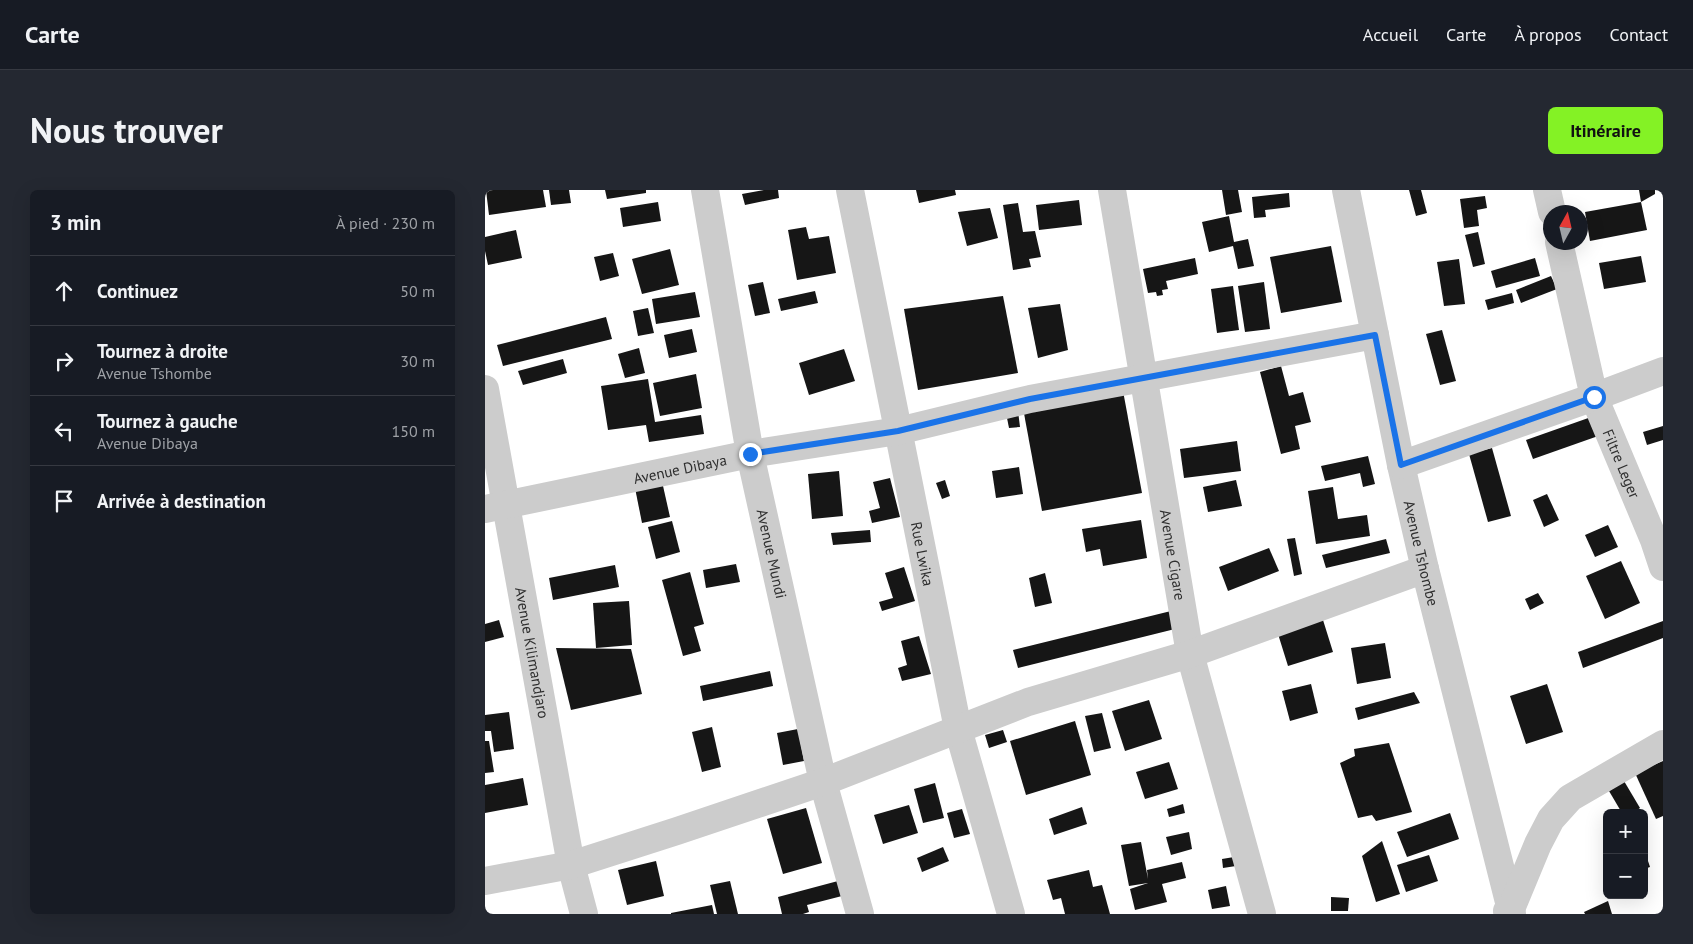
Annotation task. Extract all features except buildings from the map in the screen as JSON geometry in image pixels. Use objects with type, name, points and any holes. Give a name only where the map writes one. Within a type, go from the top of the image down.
[{"type":"street","name":"Avenue Mundi","points":[[705,190],[750,454],[823,782],[860,914]]},
{"type":"street","name":"Rue Lwika","points":[[850,190],[958,729],[1011,914]]},
{"type":"street","name":"Avenue Cigare","points":[[1112,190],[1190,654],[1262,914]]},
{"type":"street","name":"Avenue Tshombe","points":[[1346,190],[1401,465],[1508,912]]},
{"type":"street","points":[[1547,190],[1550,205]]},
{"type":"street","name":"Filtre Leger","points":[[1561,250],[1594,397],[1654,540],[1663,567]]},
{"type":"street","name":"Avenue Dibaya","points":[[496,507],[750,454],[898,431],[1030,399],[1375,335]]},
{"type":"street","points":[[1401,465],[1663,371]]},
{"type":"street","name":"Avenue Kilimandjaro","points":[[485,389],[496,507],[571,865],[584,914]]},
{"type":"street","points":[[485,881],[571,865],[823,782],[1028,702],[1190,654],[1425,569]]},
{"type":"street","points":[[1508,912],[1551,819],[1570,798],[1663,744]]},
{"type":"route","points":[[750,454],[898,431],[1030,399],[1375,335],[1401,465],[1594,397]]}]
